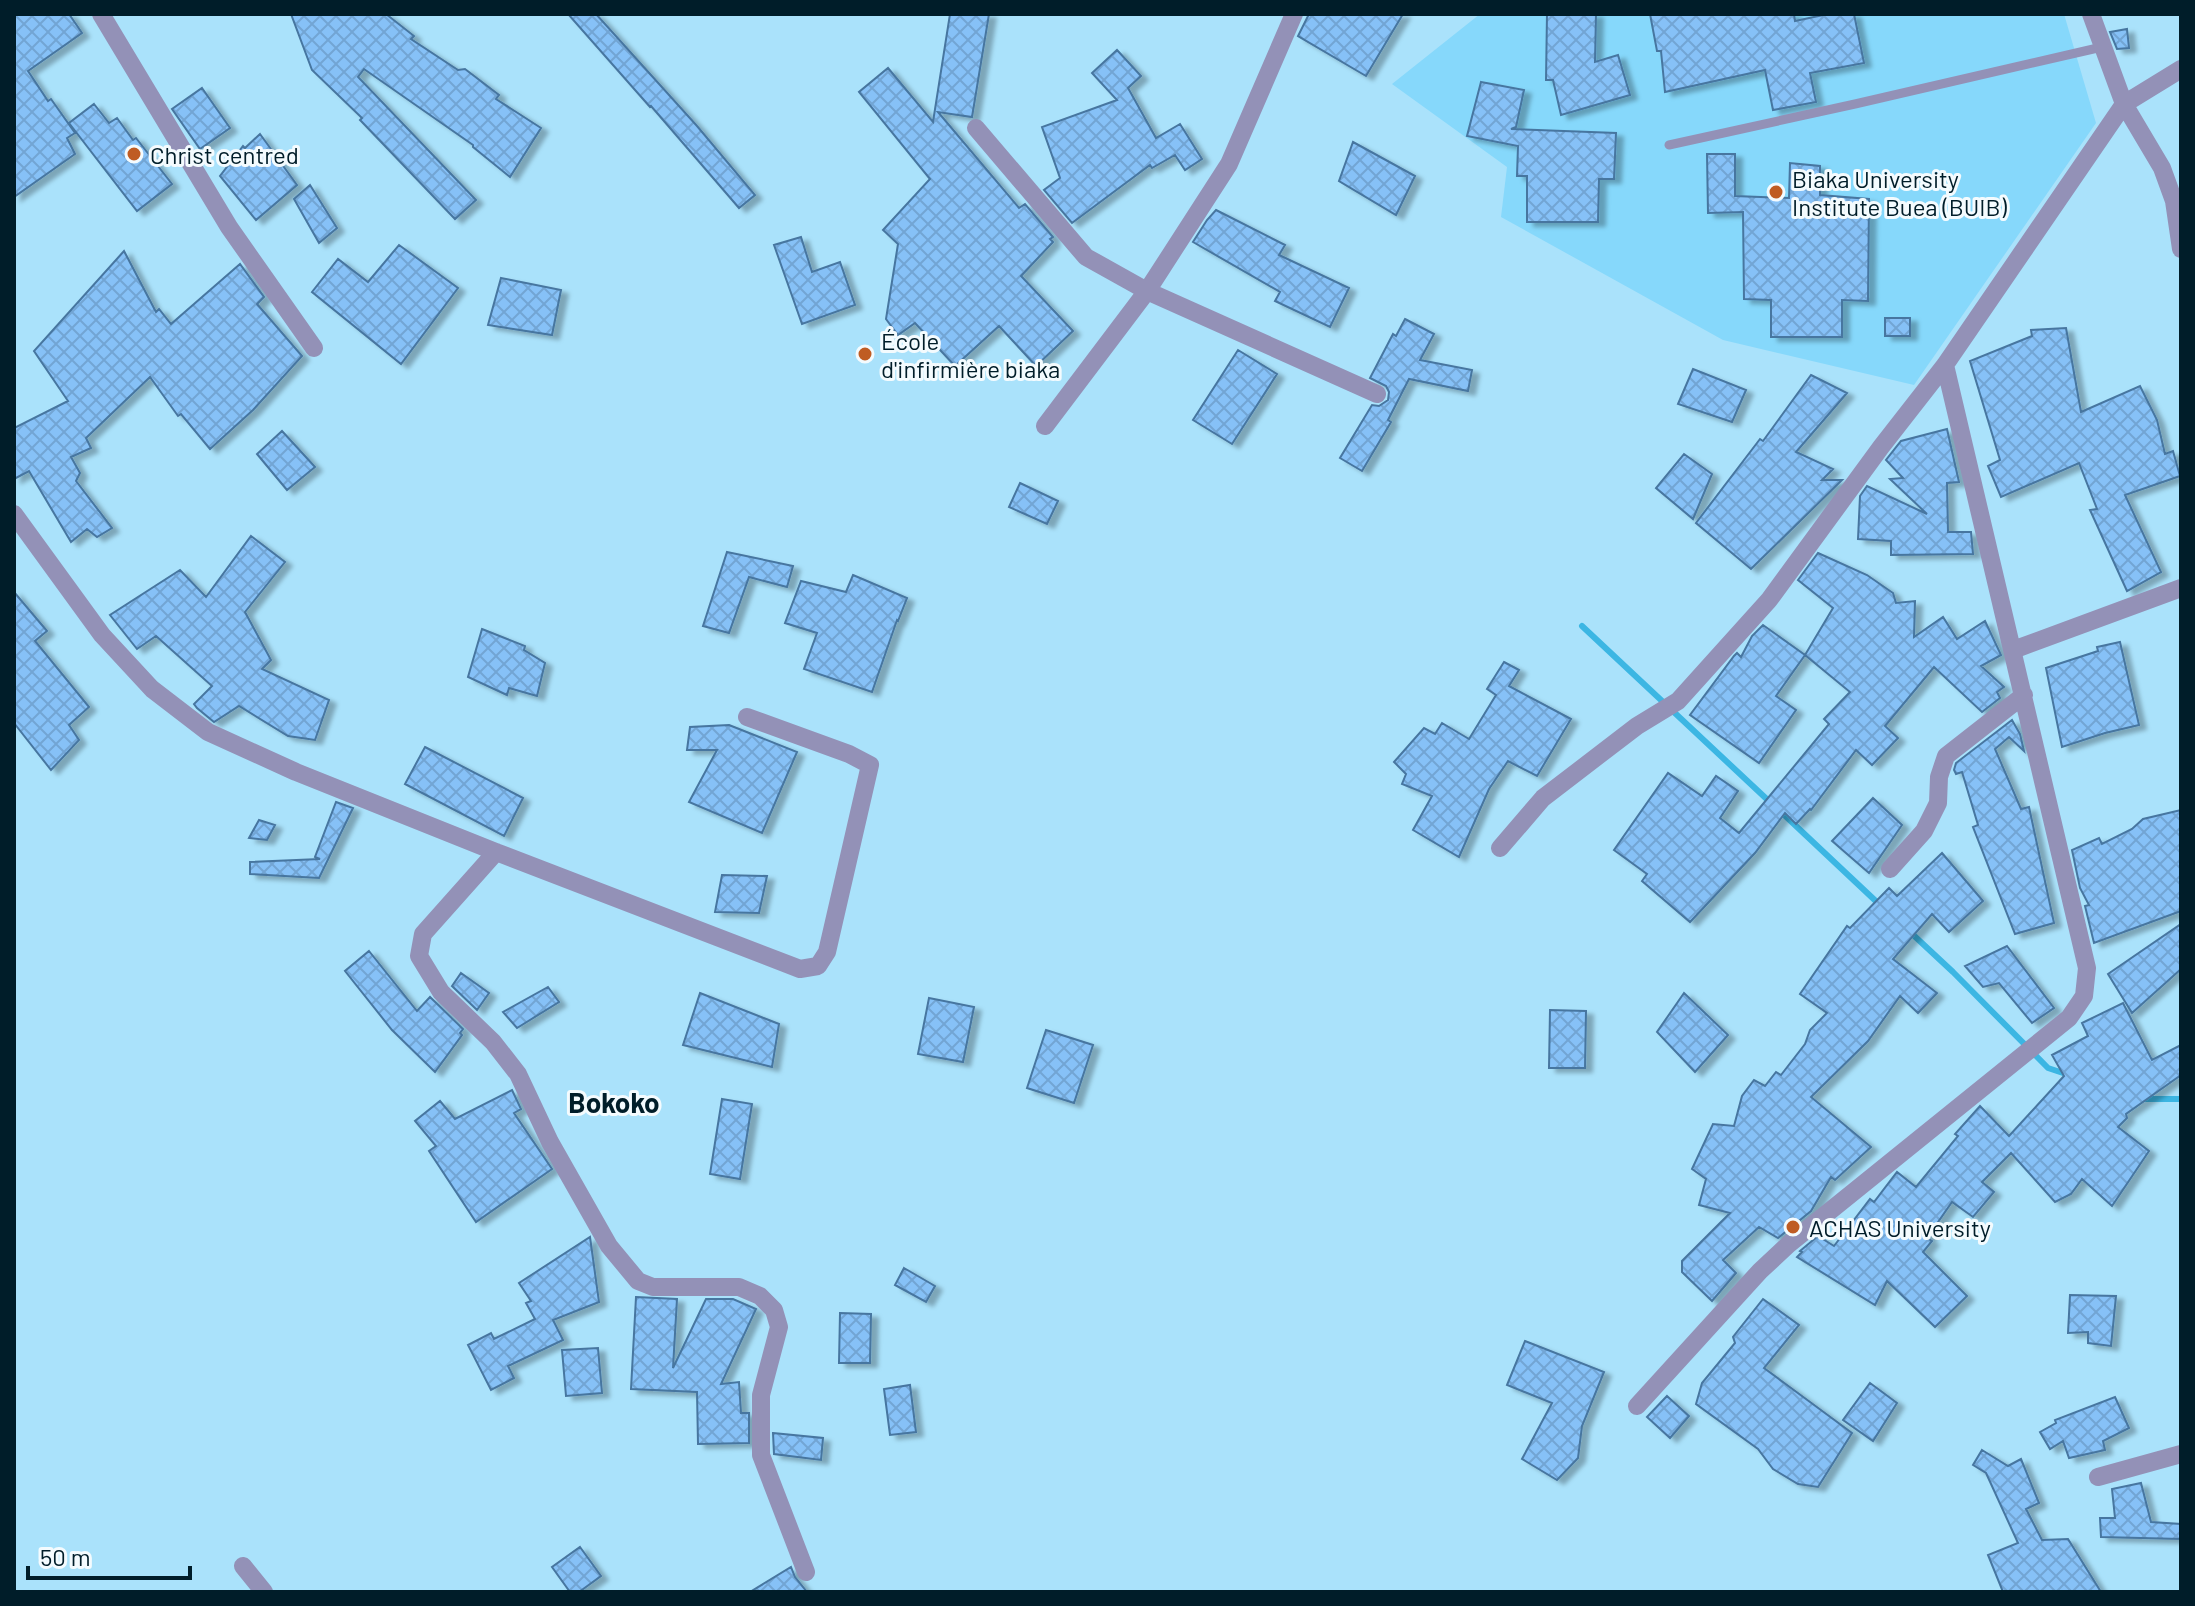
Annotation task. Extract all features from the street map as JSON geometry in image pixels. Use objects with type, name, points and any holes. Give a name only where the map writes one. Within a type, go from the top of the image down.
[{"type":"street","points":[[101,14],[229,227],[314,348]]},
{"type":"street","points":[[1045,426],[1147,291],[1229,164],[1294,14]]},
{"type":"street","points":[[2091,14],[2124,104],[2162,168],[2174,201],[2181,249]]},
{"type":"street","points":[[1500,848],[1543,798],[1637,726],[1678,701],[1769,600],[1945,365],[2124,104],[2181,69]]},
{"type":"street","points":[[976,128],[1086,257],[1147,291],[1377,394]]},
{"type":"street","points":[[1637,1406],[1760,1271],[2069,1018],[2084,996],[2087,968],[1945,365]]},
{"type":"street","points":[[14,514],[102,635],[152,689],[208,732],[296,772],[800,969],[818,966],[827,952],[870,765],[849,754],[747,717]]},
{"type":"street","points":[[2013,650],[2181,588]]},
{"type":"street","points":[[1890,869],[1924,831],[1938,803],[1939,777],[1946,756],[2024,695]]},
{"type":"street","points":[[496,852],[423,934],[419,956],[441,992],[493,1042],[518,1074],[550,1142],[609,1246],[638,1281],[653,1287],[739,1287],[760,1296],[774,1310],[779,1327],[761,1395],[761,1455],[806,1572]]},
{"type":"street","points":[[2098,1477],[2181,1454]]},
{"type":"street","points":[[243,1566],[264,1592]]},
{"type":"lane","points":[[1669,145],[2102,47]]},
{"type":"shaded area","name":"Biaka University Institute Buea (BUIB)","points":[[1480,14],[2064,14],[2096,123],[1914,385],[1723,340],[1501,217],[1507,167],[1392,84]]},
{"type":"building","points":[[14,14],[69,14],[82,33],[28,71],[75,133],[67,138],[75,154],[14,197]]},
{"type":"building","points":[[291,14],[386,14],[414,36],[411,39],[458,70],[465,69],[499,95],[496,99],[541,128],[510,177],[473,145],[364,69],[358,77],[476,200],[455,219],[360,120],[362,118],[312,70]]},
{"type":"building","points":[[568,14],[596,14],[755,195],[739,208]]},
{"type":"building","points":[[950,14],[989,14],[972,117],[938,112],[1019,208],[1025,204],[1053,237],[1050,239],[1053,242],[1021,276],[1073,331],[1036,366],[999,326],[955,366],[915,323],[898,335],[886,319],[898,244],[883,230],[930,179],[859,92],[888,68],[933,122]]},
{"type":"building","points":[[1309,14],[1403,14],[1366,76],[1298,36]]},
{"type":"building","points":[[1547,14],[1596,14],[1595,62],[1618,55],[1630,95],[1561,115],[1553,80],[1546,80]]},
{"type":"building","points":[[1650,14],[1794,14],[1795,21],[1828,14],[1854,14],[1864,63],[1810,73],[1816,102],[1773,110],[1765,70],[1665,92],[1661,51],[1657,51]]},
{"type":"building","points":[[2127,29],[2129,48],[2117,49],[2110,32]]},
{"type":"building","points":[[1117,50],[1141,76],[1128,88],[1156,138],[1180,124],[1202,159],[1185,170],[1175,155],[1152,168],[1150,165],[1072,223],[1044,190],[1060,178],[1042,127],[1117,100],[1092,73]]},
{"type":"building","points":[[1481,82],[1524,90],[1516,127],[1511,129],[1616,133],[1614,179],[1599,179],[1598,222],[1527,222],[1527,176],[1517,176],[1518,146],[1467,136]]},
{"type":"building","points":[[202,88],[230,128],[200,149],[172,109]]},
{"type":"building","points":[[94,104],[109,123],[117,118],[172,184],[137,211],[69,123]]},
{"type":"building","points":[[260,134],[297,185],[256,220],[220,176],[243,146],[245,148]]},
{"type":"building","points":[[1353,142],[1415,176],[1396,215],[1339,181]]},
{"type":"building","points":[[1707,154],[1735,154],[1735,196],[1789,198],[1790,163],[1820,166],[1820,195],[1869,199],[1868,301],[1842,300],[1842,337],[1771,337],[1771,300],[1744,299],[1743,212],[1708,213]]},
{"type":"building","points":[[310,185],[337,228],[319,243],[294,199]]},
{"type":"building","points":[[1216,210],[1285,245],[1279,255],[1349,288],[1330,327],[1275,301],[1280,292],[1193,242]]},
{"type":"building","points":[[801,237],[812,272],[840,262],[855,305],[802,324],[774,245]]},
{"type":"building","points":[[399,245],[458,288],[401,364],[312,292],[338,259],[368,282]]},
{"type":"building","points":[[124,251],[156,312],[159,309],[171,324],[240,264],[264,297],[257,304],[302,356],[253,410],[210,449],[181,414],[178,416],[150,377],[86,438],[91,448],[71,457],[80,473],[76,481],[112,528],[97,537],[87,529],[71,542],[29,471],[14,479],[14,428],[68,401],[34,351]]},
{"type":"building","points":[[501,278],[561,290],[552,335],[488,325]]},
{"type":"building","points":[[1885,318],[1910,318],[1910,336],[1885,336]]},
{"type":"building","points":[[1405,319],[1434,334],[1420,360],[1472,370],[1468,391],[1409,379],[1388,420],[1391,422],[1362,471],[1340,458],[1372,405],[1379,406],[1388,400],[1386,386],[1370,378],[1393,334],[1396,336]]},
{"type":"building","points":[[2066,328],[2081,412],[2140,386],[2157,420],[2165,454],[2173,451],[2180,476],[2125,495],[2161,572],[2127,591],[2090,510],[2097,509],[2079,463],[2001,497],[1988,466],[2000,460],[1970,361],[2032,336],[2031,330]]},
{"type":"building","points":[[1238,350],[1277,374],[1232,444],[1193,420]]},
{"type":"building","points":[[1693,369],[1746,390],[1732,422],[1678,404]]},
{"type":"building","points":[[1811,375],[1847,393],[1796,452],[1833,469],[1822,480],[1842,480],[1751,569],[1696,523],[1760,439],[1763,441]]},
{"type":"building","points":[[1947,429],[1959,482],[1947,483],[1948,532],[1971,532],[1973,554],[1891,555],[1891,541],[1858,539],[1860,496],[1867,486],[1927,514],[1890,479],[1903,478],[1886,460],[1901,441]]},
{"type":"building","points":[[282,431],[315,467],[287,490],[257,454]]},
{"type":"building","points":[[1684,454],[1712,474],[1693,519],[1656,488]]},
{"type":"building","points":[[1020,483],[1058,501],[1047,524],[1009,507]]},
{"type":"building","points":[[251,536],[285,562],[245,612],[271,660],[262,669],[329,700],[315,740],[288,736],[239,706],[214,722],[194,704],[212,686],[156,636],[137,649],[110,615],[180,570],[206,597]]},
{"type":"building","points":[[727,552],[793,566],[787,587],[749,577],[729,633],[703,626]]},
{"type":"building","points":[[1818,553],[1867,575],[1893,593],[1896,603],[1915,601],[1914,637],[1943,617],[1957,639],[1985,621],[2001,655],[1981,666],[2004,687],[1997,692],[2000,698],[1982,712],[1934,667],[1885,726],[1898,738],[1872,765],[1856,750],[1811,810],[1796,824],[1785,813],[1755,853],[1690,922],[1642,881],[1647,874],[1614,850],[1668,773],[1702,796],[1716,776],[1738,791],[1720,818],[1739,833],[1829,724],[1824,719],[1850,692],[1805,655],[1833,608],[1798,580]]},
{"type":"building","points":[[853,575],[907,598],[872,692],[804,669],[817,633],[785,623],[801,581],[846,592]]},
{"type":"building","points":[[14,592],[47,631],[35,641],[89,707],[69,725],[79,740],[51,770],[14,723]]},
{"type":"building","points":[[1763,625],[1805,655],[1776,696],[1796,710],[1759,763],[1690,715],[1734,656],[1737,653],[1741,657],[1752,636]]},
{"type":"building","points":[[482,629],[525,646],[524,650],[545,663],[537,696],[509,688],[507,695],[468,677]]},
{"type":"building","points":[[2120,642],[2139,725],[2062,747],[2046,668],[2098,651],[2097,647]]},
{"type":"building","points":[[1504,662],[1519,670],[1509,686],[1571,719],[1537,776],[1508,761],[1489,789],[1459,857],[1413,830],[1432,796],[1402,784],[1406,774],[1394,762],[1424,728],[1435,734],[1442,723],[1469,739],[1496,695],[1487,689]]},
{"type":"building","points":[[2012,720],[2020,734],[2024,751],[2009,737],[1995,749],[2021,809],[2029,807],[2054,923],[2015,934],[1973,827],[1978,825],[1962,772],[1956,774],[1954,770],[1956,763]]},
{"type":"building","points":[[729,725],[797,752],[762,833],[689,802],[717,750],[687,750],[690,727]]},
{"type":"building","points":[[425,747],[523,798],[504,836],[405,784]]},
{"type":"building","points":[[1873,798],[1902,825],[1869,873],[1832,841]]},
{"type":"building","points":[[336,802],[353,808],[319,878],[250,874],[250,862],[320,859],[315,857]]},
{"type":"building","points":[[2181,810],[2181,911],[2094,943],[2085,906],[2089,905],[2080,888],[2072,850],[2099,838],[2102,844],[2132,829],[2143,819]]},
{"type":"building","points":[[259,820],[275,825],[267,840],[249,838]]},
{"type":"building","points":[[1942,853],[1983,901],[1949,932],[1932,914],[1893,959],[1937,993],[1918,1013],[1900,996],[1868,1041],[1811,1097],[1871,1147],[1835,1180],[1831,1177],[1811,1211],[1778,1238],[1759,1227],[1723,1260],[1736,1273],[1712,1301],[1682,1272],[1682,1261],[1730,1213],[1699,1205],[1706,1179],[1692,1169],[1713,1124],[1734,1126],[1742,1096],[1754,1080],[1765,1086],[1776,1072],[1781,1075],[1805,1044],[1810,1030],[1827,1013],[1800,994],[1847,926],[1850,928],[1889,888],[1897,896]]},
{"type":"building","points":[[722,875],[767,876],[759,913],[715,912]]},
{"type":"building","points":[[2181,924],[2181,969],[2132,1013],[2108,974]]},
{"type":"building","points":[[2007,946],[2054,1008],[2032,1023],[1999,983],[1983,987],[1965,966]]},
{"type":"building","points":[[369,951],[417,1011],[430,997],[463,1029],[462,1035],[435,1072],[392,1030],[345,971]]},
{"type":"building","points":[[461,973],[489,993],[477,1010],[452,986]]},
{"type":"building","points":[[548,987],[559,1002],[517,1028],[503,1012]]},
{"type":"building","points":[[700,993],[779,1024],[772,1067],[683,1045]]},
{"type":"building","points":[[1684,993],[1728,1035],[1695,1072],[1657,1032]]},
{"type":"building","points":[[929,998],[974,1007],[963,1062],[918,1054]]},
{"type":"building","points":[[2123,1003],[2152,1060],[2181,1045],[2181,1075],[2126,1114],[2127,1118],[2118,1127],[2149,1151],[2112,1206],[2082,1179],[2071,1194],[2055,1202],[2011,1153],[1982,1182],[1994,1192],[1973,1217],[1952,1202],[1927,1238],[1932,1241],[1923,1252],[1967,1296],[1935,1327],[1887,1281],[1875,1305],[1797,1257],[1818,1236],[1834,1246],[1870,1199],[1874,1202],[1897,1172],[1916,1187],[1980,1106],[2009,1136],[2064,1076],[2052,1055],[2088,1036],[2082,1023]]},
{"type":"building","points":[[1550,1010],[1586,1011],[1585,1068],[1549,1068]]},
{"type":"building","points":[[1046,1030],[1093,1045],[1074,1103],[1027,1088]]},
{"type":"building","points":[[512,1090],[521,1109],[514,1113],[552,1169],[476,1222],[429,1151],[436,1146],[415,1121],[440,1101],[455,1119]]},
{"type":"building","points":[[722,1099],[752,1104],[740,1179],[710,1174]]},
{"type":"building","points":[[590,1237],[599,1302],[553,1320],[563,1340],[508,1366],[514,1378],[491,1390],[468,1345],[491,1333],[494,1339],[535,1319],[526,1303],[531,1301],[519,1283]]},
{"type":"building","points":[[904,1268],[935,1286],[926,1302],[895,1285]]},
{"type":"building","points":[[2070,1295],[2116,1296],[2111,1346],[2088,1343],[2088,1332],[2068,1333]]},
{"type":"building","points":[[636,1297],[677,1299],[673,1368],[706,1299],[733,1299],[756,1309],[721,1384],[739,1382],[741,1413],[749,1413],[749,1443],[698,1444],[697,1392],[631,1389]]},
{"type":"building","points":[[1763,1299],[1799,1325],[1764,1368],[1852,1433],[1818,1487],[1798,1484],[1773,1469],[1758,1449],[1696,1404],[1702,1383],[1735,1343],[1733,1337]]},
{"type":"building","points":[[840,1313],[871,1314],[870,1363],[839,1363]]},
{"type":"building","points":[[1525,1341],[1604,1372],[1582,1426],[1578,1458],[1557,1480],[1522,1459],[1552,1403],[1507,1385]]},
{"type":"building","points":[[598,1348],[602,1393],[566,1396],[562,1350]]},
{"type":"building","points":[[1870,1383],[1897,1403],[1873,1441],[1843,1420]]},
{"type":"building","points":[[910,1385],[916,1432],[890,1435],[884,1389]]},
{"type":"building","points":[[1667,1396],[1689,1416],[1670,1438],[1647,1417]]},
{"type":"building","points":[[2115,1397],[2129,1428],[2103,1441],[2105,1450],[2069,1458],[2063,1441],[2050,1449],[2040,1432],[2056,1423],[2055,1420]]},
{"type":"building","points":[[773,1433],[823,1438],[821,1460],[774,1454]]},
{"type":"building","points":[[1982,1450],[2008,1466],[2021,1459],[2039,1503],[2026,1509],[2042,1540],[2068,1539],[2101,1592],[2003,1592],[1988,1555],[2018,1543],[1986,1473],[1973,1465]]},
{"type":"building","points":[[2141,1483],[2151,1522],[2181,1524],[2181,1539],[2101,1537],[2100,1518],[2115,1518],[2112,1489]]},
{"type":"building","points":[[580,1547],[601,1576],[579,1592],[570,1592],[552,1567]]},
{"type":"building","points":[[791,1567],[807,1592],[750,1592]]},
{"type":"waterway","points":[[1582,626],[1772,804]]},
{"type":"waterway","points":[[1780,811],[1880,905]]},
{"type":"waterway","points":[[1909,931],[2048,1068],[2069,1075]]},
{"type":"waterway","points":[[2140,1099],[2181,1099]]},
{"type":"place","name":"Christ centred","points":[[134,154]]},
{"type":"place","name":"Biaka University Institute Buea (BUIB)","points":[[1776,192]]},
{"type":"place","name":"École d'infirmière biaka","points":[[865,354]]},
{"type":"place","name":"ACHAS University","points":[[1793,1227]]},
{"type":"district","name":"Bokoko","points":[[614,1102]]}]
